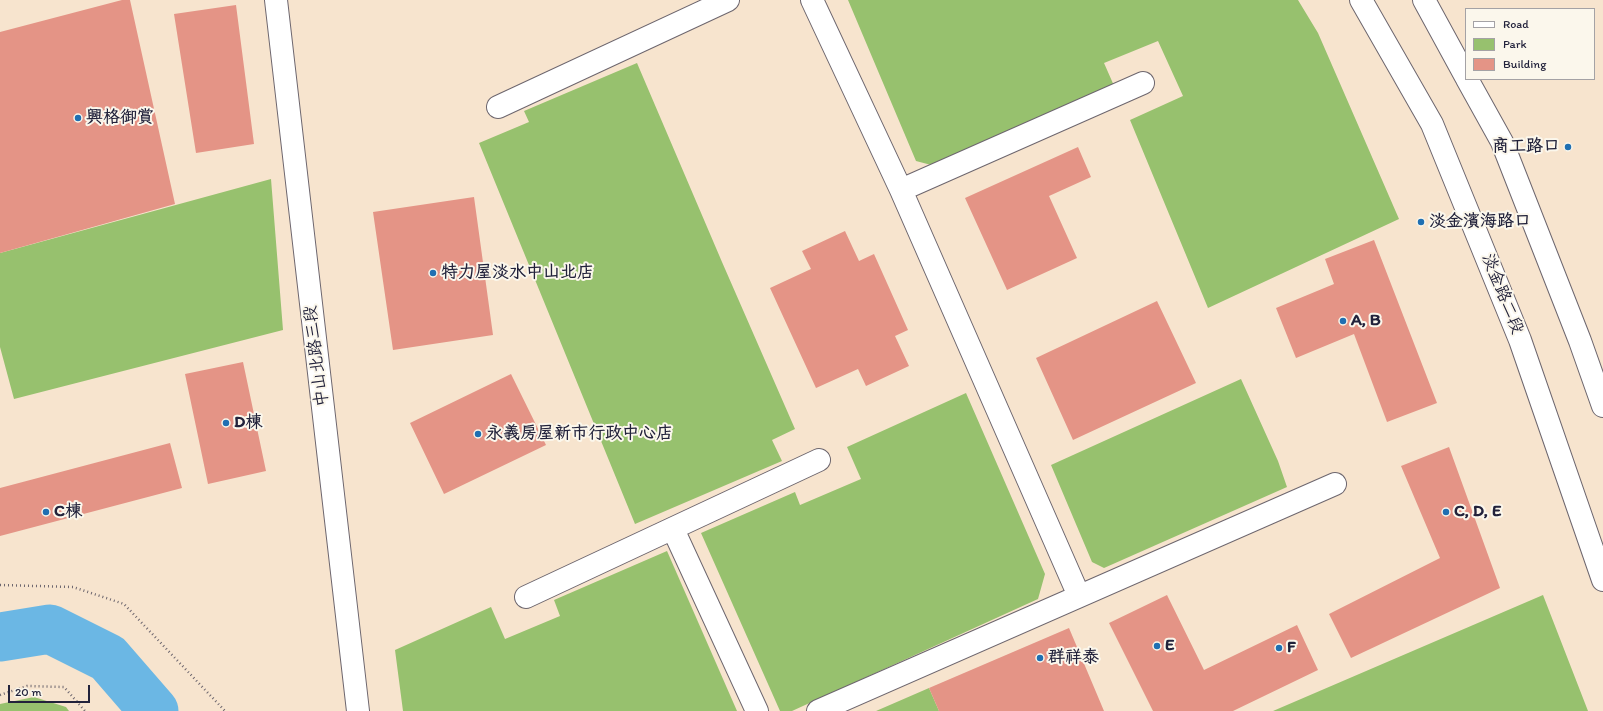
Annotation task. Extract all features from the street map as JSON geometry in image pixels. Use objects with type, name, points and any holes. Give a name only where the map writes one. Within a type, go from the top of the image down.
[{"type":"street","name":"中山北路三段","points":[[276,0],[358,711]]},
{"type":"street","points":[[498,107],[728,0]]},
{"type":"street","points":[[812,0],[901,190],[1079,596]]},
{"type":"street","name":"淡金路二段","points":[[1360,0],[1432,124],[1520,340],[1603,580]]},
{"type":"street","points":[[1424,0],[1465,74]]},
{"type":"street","points":[[1468,80],[1502,142],[1580,341],[1603,406]]},
{"type":"street","points":[[901,190],[1144,83]]},
{"type":"street","points":[[526,597],[819,460]]},
{"type":"street","points":[[818,711],[1335,484]]},
{"type":"street","points":[[673,529],[757,711]]},
{"type":"path","points":[[0,585],[73,587],[124,604],[225,711]]},
{"type":"path","points":[[0,695],[27,686],[64,687],[85,711]]},
{"type":"green space","points":[[848,0],[1298,0],[1318,33],[1399,219],[1208,308],[1130,120],[1183,96],[1158,41],[1104,63],[1115,88],[935,166],[916,161]]},
{"type":"green space","points":[[637,63],[795,429],[772,440],[782,461],[635,524],[479,143],[529,122],[524,111]]},
{"type":"green space","points":[[271,179],[283,330],[14,399],[0,347],[0,253]]},
{"type":"green space","points":[[1241,379],[1278,461],[1287,487],[1104,568],[1092,562],[1051,465]]},
{"type":"green space","points":[[966,393],[1045,574],[1038,599],[792,711],[780,711],[701,533],[795,492],[800,505],[861,479],[847,447]]},
{"type":"green space","points":[[667,551],[737,711],[403,711],[395,650],[491,607],[505,639],[560,616],[554,600]]},
{"type":"green space","points":[[1543,595],[1588,711],[1273,711]]},
{"type":"green space","points":[[929,688],[939,711],[876,711]]},
{"type":"green space","points":[[34,697],[66,707],[69,711],[0,711],[0,704]]},
{"type":"building","name":"興格御賞","points":[[122,0],[130,0],[175,204],[0,253],[0,32]]},
{"type":"building","points":[[236,5],[254,144],[196,153],[174,14]]},
{"type":"building","points":[[1078,147],[1091,177],[1049,196],[1077,258],[1007,290],[965,198]]},
{"type":"building","name":"特力屋淡水中山北店","points":[[474,197],[493,335],[393,350],[373,212]]},
{"type":"building","points":[[845,231],[859,261],[874,254],[908,330],[895,336],[909,366],[866,386],[858,369],[816,388],[770,288],[811,269],[802,251]]},
{"type":"building","name":"A, B","points":[[1374,240],[1437,403],[1387,422],[1354,334],[1296,358],[1276,308],[1334,284],[1325,259]]},
{"type":"building","points":[[1157,301],[1196,383],[1073,440],[1036,358]]},
{"type":"building","name":"D棟","points":[[243,362],[266,471],[208,484],[185,374]]},
{"type":"building","name":"永義房屋新市行政中心店","points":[[511,374],[546,445],[444,494],[410,423]]},
{"type":"building","name":"C棟","points":[[170,443],[182,488],[0,536],[0,488]]},
{"type":"building","name":"C, D, E","points":[[1449,447],[1500,588],[1351,658],[1329,614],[1440,558],[1401,466]]},
{"type":"building","points":[[1167,595],[1204,670],[1297,625],[1318,670],[1233,711],[1153,711],[1109,623]]},
{"type":"building","name":"群祥泰","points":[[1069,628],[1104,711],[939,711],[929,688]]},
{"type":"waterway","points":[[0,637],[50,629],[108,658],[154,711]]},
{"type":"place","name":"興格御賞","points":[[78,118]]},
{"type":"place","name":"商工路口","points":[[1568,147]]},
{"type":"place","name":"淡金濱海路口","points":[[1421,222]]},
{"type":"place","name":"特力屋淡水中山北店","points":[[433,273]]},
{"type":"place","name":"A, B","points":[[1343,321]]},
{"type":"place","name":"D棟","points":[[226,423]]},
{"type":"place","name":"永義房屋新市行政中心店","points":[[478,434]]},
{"type":"place","name":"C棟","points":[[46,512]]},
{"type":"place","name":"C, D, E","points":[[1446,512]]},
{"type":"place","name":"E","points":[[1157,646]]},
{"type":"place","name":"F","points":[[1279,648]]},
{"type":"place","name":"群祥泰","points":[[1040,658]]}]
